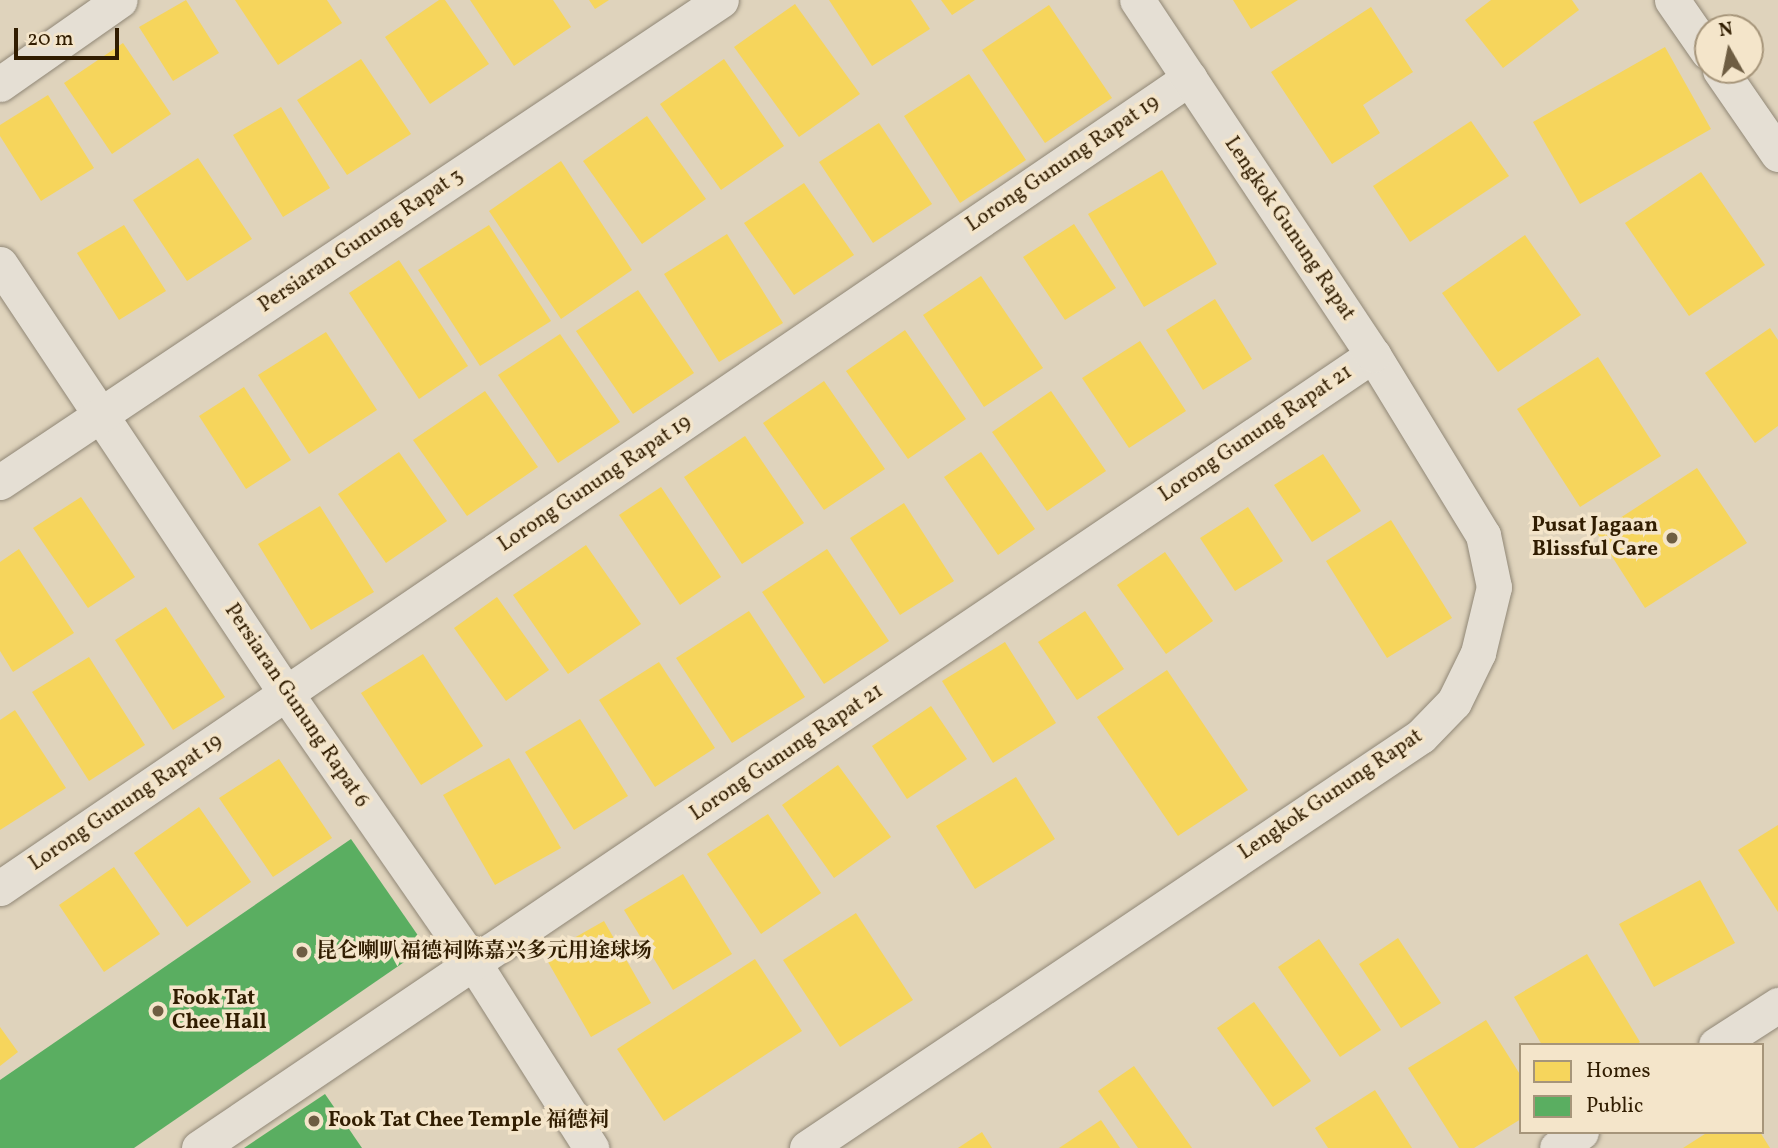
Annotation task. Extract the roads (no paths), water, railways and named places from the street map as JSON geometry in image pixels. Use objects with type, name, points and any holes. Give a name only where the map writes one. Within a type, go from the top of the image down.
[{"type":"street","points":[[0,83],[120,0]]},
{"type":"street","name":"Persiaran Gunung Rapat 3","points":[[0,482],[721,0]]},
{"type":"street","name":"Lengkok Gunung Rapat","points":[[807,1148],[1421,736],[1454,702],[1478,653],[1494,587],[1483,535],[1373,355],[1137,0]]},
{"type":"street","points":[[1672,0],[1694,32]]},
{"type":"street","name":"Lorong Gunung Rapat 19","points":[[0,888],[1189,78]]},
{"type":"street","points":[[1730,84],[1778,154]]},
{"type":"street","name":"Persiaran Gunung Rapat 6","points":[[0,264],[286,695],[475,965],[591,1148]]},
{"type":"street","name":"Lorong Gunung Rapat 21","points":[[199,1148],[475,965],[1373,355]]},
{"type":"street","points":[[1721,1043],[1773,1019]]},
{"type":"street","points":[[1557,1148],[1578,1134]]},
{"type":"place","name":"Pusat Jagaan Blissful Care","points":[[1672,538]]},
{"type":"place","name":"昆仑喇叭福德祠陈嘉兴多元用途球场","points":[[302,952]]},
{"type":"place","name":"Fook Tat Chee Hall","points":[[158,1011]]},
{"type":"place","name":"Fook Tat Chee Temple 福德祠","points":[[314,1121]]}]
